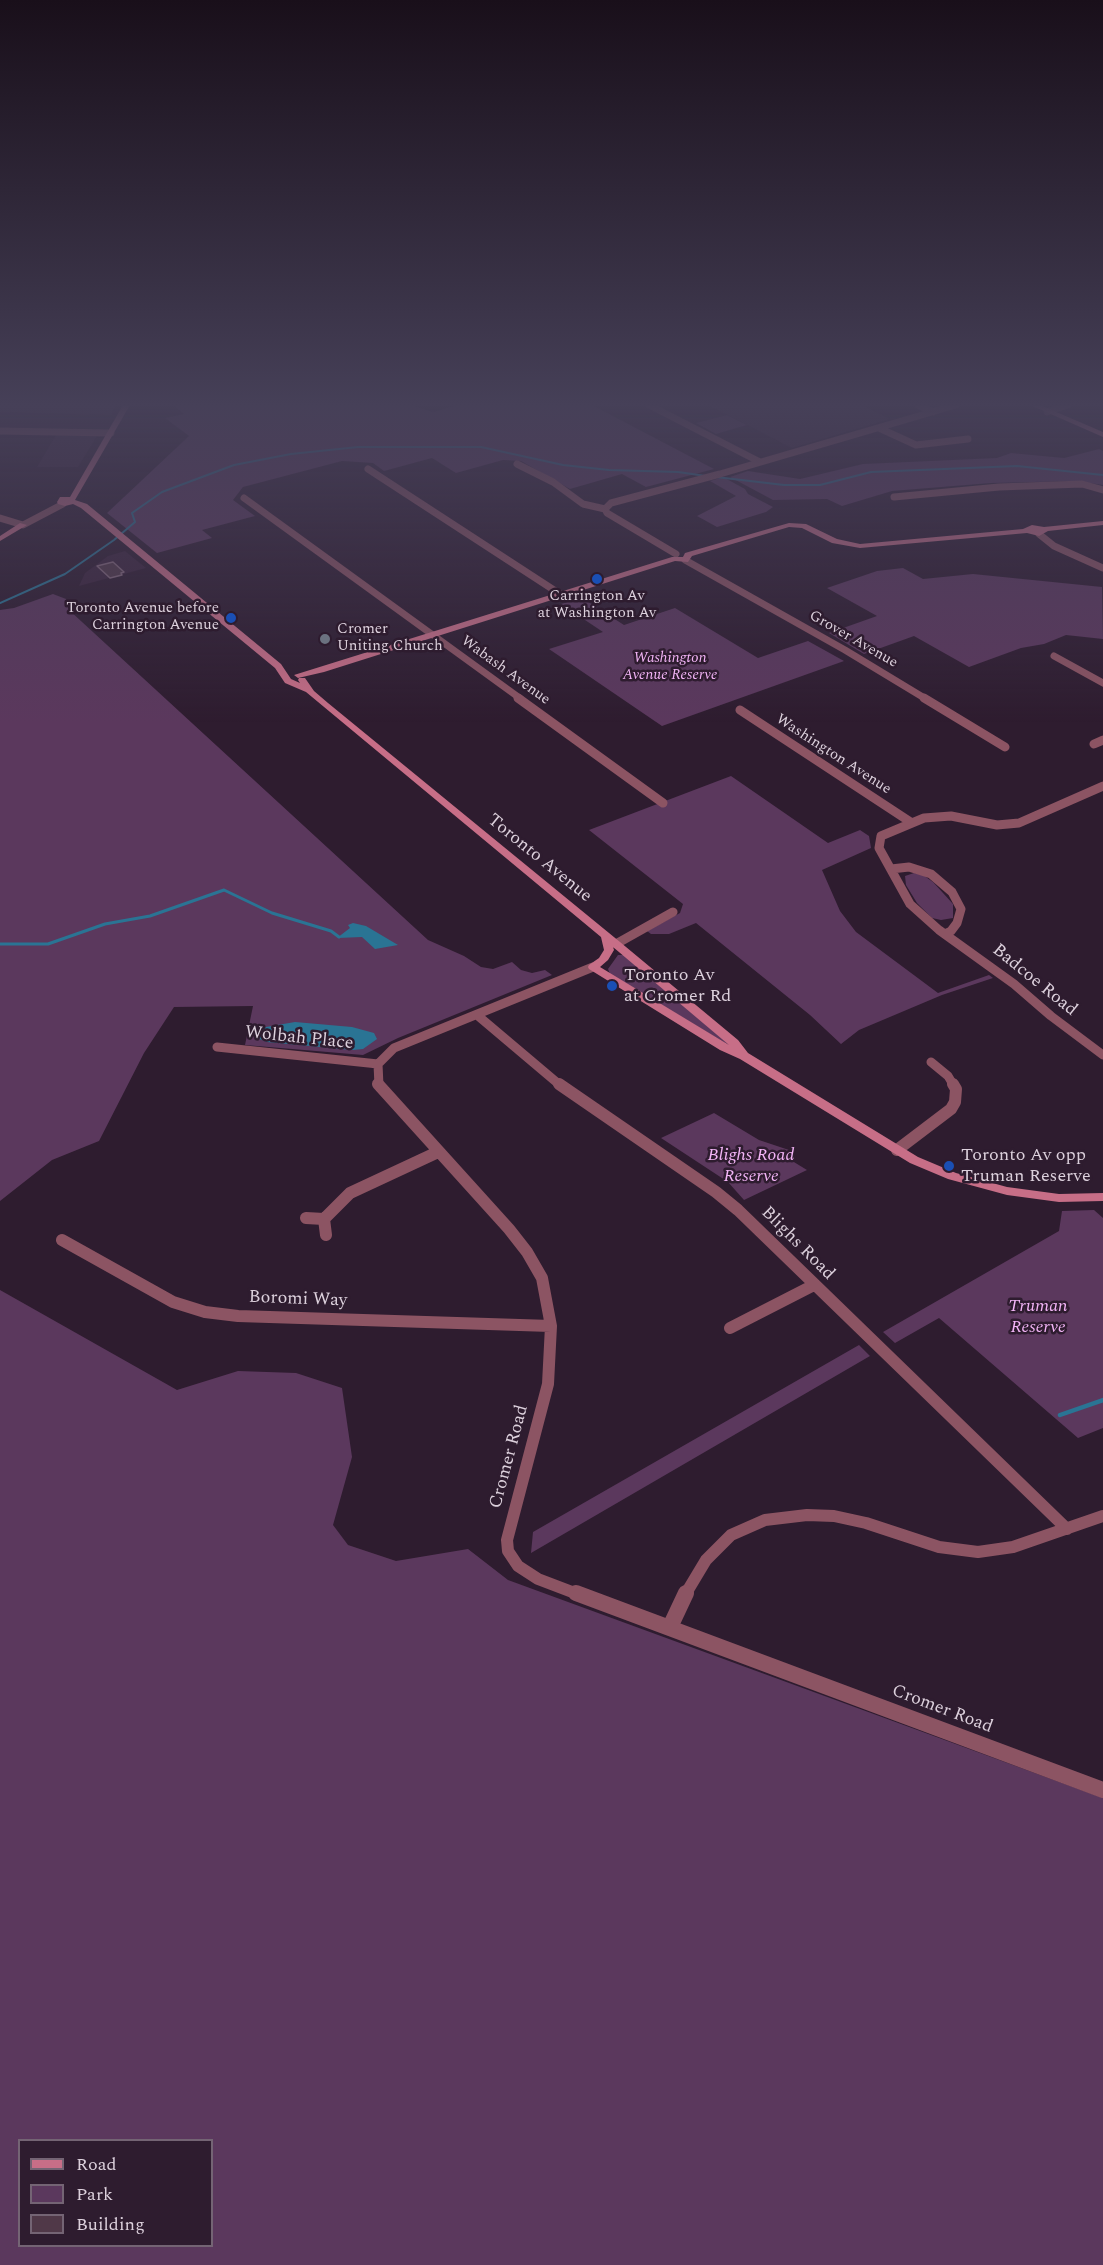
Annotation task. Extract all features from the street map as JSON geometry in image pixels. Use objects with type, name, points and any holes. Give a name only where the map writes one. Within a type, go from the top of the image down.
[{"type":"street","points":[[0,538],[50,511]]},
{"type":"street","name":"Toronto Avenue","points":[[89,511],[278,666],[297,678],[734,1043],[744,1056]]},
{"type":"street","name":"Wabash Avenue","points":[[261,511],[663,803]]},
{"type":"street","points":[[432,511],[560,594]]},
{"type":"street","points":[[606,511],[676,557]]},
{"type":"street","points":[[0,518],[23,525]]},
{"type":"street","points":[[1041,531],[1103,523]]},
{"type":"street","points":[[297,678],[676,557],[687,558],[772,528],[796,525],[812,529],[836,541],[851,545],[873,546],[1028,531],[1032,526],[1041,531],[1054,546],[1103,568]]},
{"type":"street","name":"Grover Avenue","points":[[687,558],[1005,747]]},
{"type":"street","points":[[1054,656],[1103,683]]},
{"type":"street","name":"Washington Avenue","points":[[740,710],[912,823]]},
{"type":"street","points":[[1094,744],[1103,740]]},
{"type":"street","points":[[912,823],[924,818],[951,816],[997,825],[1019,823],[1103,786]]},
{"type":"street","name":"Badcoe Road","points":[[912,823],[881,836],[879,848],[910,904],[945,934],[1014,984],[1051,1016],[1103,1055]]},
{"type":"street","points":[[891,869],[909,867],[931,874],[952,892],[961,909],[957,923],[951,931],[945,934]]},
{"type":"street","points":[[378,1064],[394,1048],[592,968],[603,960],[611,941],[673,912]]},
{"type":"street","name":"Toronto Avenue","points":[[592,968],[724,1047],[744,1056],[897,1150],[936,1170],[989,1187],[1059,1198],[1103,1197]]},
{"type":"street","name":"Blighs Road","points":[[477,1015],[565,1089],[716,1192],[1067,1529]]},
{"type":"street","name":"Wolbah Place","points":[[217,1047],[378,1064]]},
{"type":"street","points":[[897,1150],[951,1110],[955,1102],[956,1089],[948,1076],[931,1062]]},
{"type":"street","name":"Cromer Road","points":[[378,1064],[378,1085],[509,1229],[527,1252],[542,1278],[550,1326],[551,1356],[548,1384],[507,1540],[508,1551],[518,1566],[538,1579],[1103,1790]]},
{"type":"street","points":[[306,1218],[324,1219],[342,1200],[359,1187],[438,1152]]},
{"type":"street","points":[[324,1219],[326,1235]]},
{"type":"street","name":"Boromi Way","points":[[62,1240],[173,1302],[205,1312],[238,1316],[550,1326]]},
{"type":"street","points":[[730,1328],[814,1285]]},
{"type":"street","points":[[670,1627],[691,1582],[706,1560],[731,1535],[765,1520],[807,1515],[834,1516],[866,1523],[939,1547],[978,1552],[1013,1548],[1103,1516]]},
{"type":"shaded area","points":[[125,551],[146,568],[79,586],[85,573],[108,556]]},
{"type":"green space","points":[[109,511],[248,511],[255,516],[202,530],[212,538],[157,553],[107,513]]},
{"type":"green space","points":[[707,511],[768,511],[717,527],[697,516]]},
{"type":"green space","points":[[903,568],[923,579],[973,574],[1102,587],[1103,639],[1066,635],[969,667],[914,636],[864,654],[829,633],[877,616],[827,588],[877,571]]},
{"type":"green space","points":[[53,594],[66,599],[69,610],[428,940],[464,956],[481,967],[493,969],[512,962],[521,970],[532,973],[545,970],[552,975],[398,1038],[363,1055],[245,1045],[253,1006],[174,1007],[144,1053],[99,1141],[52,1160],[0,1201],[0,610],[14,608]]},
{"type":"green space","name":"Washington Avenue Reserve","points":[[582,598],[624,625],[675,608],[758,658],[808,641],[844,661],[662,726],[549,649],[603,632],[561,604]]},
{"type":"green space","points":[[731,776],[828,843],[860,830],[869,836],[871,848],[822,870],[840,911],[856,932],[938,993],[989,975],[993,978],[942,995],[859,1030],[841,1044],[810,1015],[696,923],[669,934],[651,934],[647,931],[680,913],[683,904],[589,830]]},
{"type":"green space","points":[[914,873],[923,875],[933,882],[953,904],[953,918],[941,920],[932,918],[917,903],[906,885],[905,876]]},
{"type":"green space","points":[[618,955],[624,955],[732,1047],[610,974],[608,969]]},
{"type":"green space","name":"Blighs Road Reserve","points":[[714,1113],[759,1140],[792,1151],[784,1156],[807,1170],[744,1200],[728,1182],[661,1138]]},
{"type":"green space","name":"Truman Reserve","points":[[1094,1210],[1103,1218],[1103,1428],[1078,1438],[939,1318],[895,1343],[883,1332],[1059,1231],[1062,1211]]},
{"type":"green space","points":[[0,1290],[177,1390],[238,1371],[296,1373],[342,1388],[352,1457],[333,1525],[348,1545],[396,1561],[468,1549],[508,1580],[1103,1798],[1103,2265],[0,2265]]},
{"type":"green space","points":[[859,1345],[870,1356],[531,1553],[533,1532]]},
{"type":"water","points":[[353,923],[366,926],[398,945],[375,949],[362,937],[337,938],[350,928],[348,925]]},
{"type":"water","points":[[295,1022],[352,1027],[374,1033],[377,1039],[363,1049],[353,1050],[267,1042],[257,1038],[258,1032],[266,1027]]},
{"type":"building","points":[[113,562],[124,572],[121,573],[122,575],[110,578],[97,566]]},
{"type":"waterway","points":[[0,603],[65,574],[114,540],[135,522],[132,513],[135,511]]},
{"type":"waterway","points":[[0,944],[48,944],[105,924],[150,916],[224,890],[272,913],[331,931],[339,937]]},
{"type":"waterway","points":[[1060,1415],[1103,1400]]},
{"type":"place","name":"Carrington Av at Washington Av","points":[[597,579]]},
{"type":"place","name":"Toronto Avenue before Carrington Avenue","points":[[231,618]]},
{"type":"place","name":"Cromer Uniting Church","points":[[325,639]]},
{"type":"place","name":"Toronto Av at Cromer Rd","points":[[612,986]]},
{"type":"place","name":"Toronto Av opp Truman Reserve","points":[[949,1166]]}]
